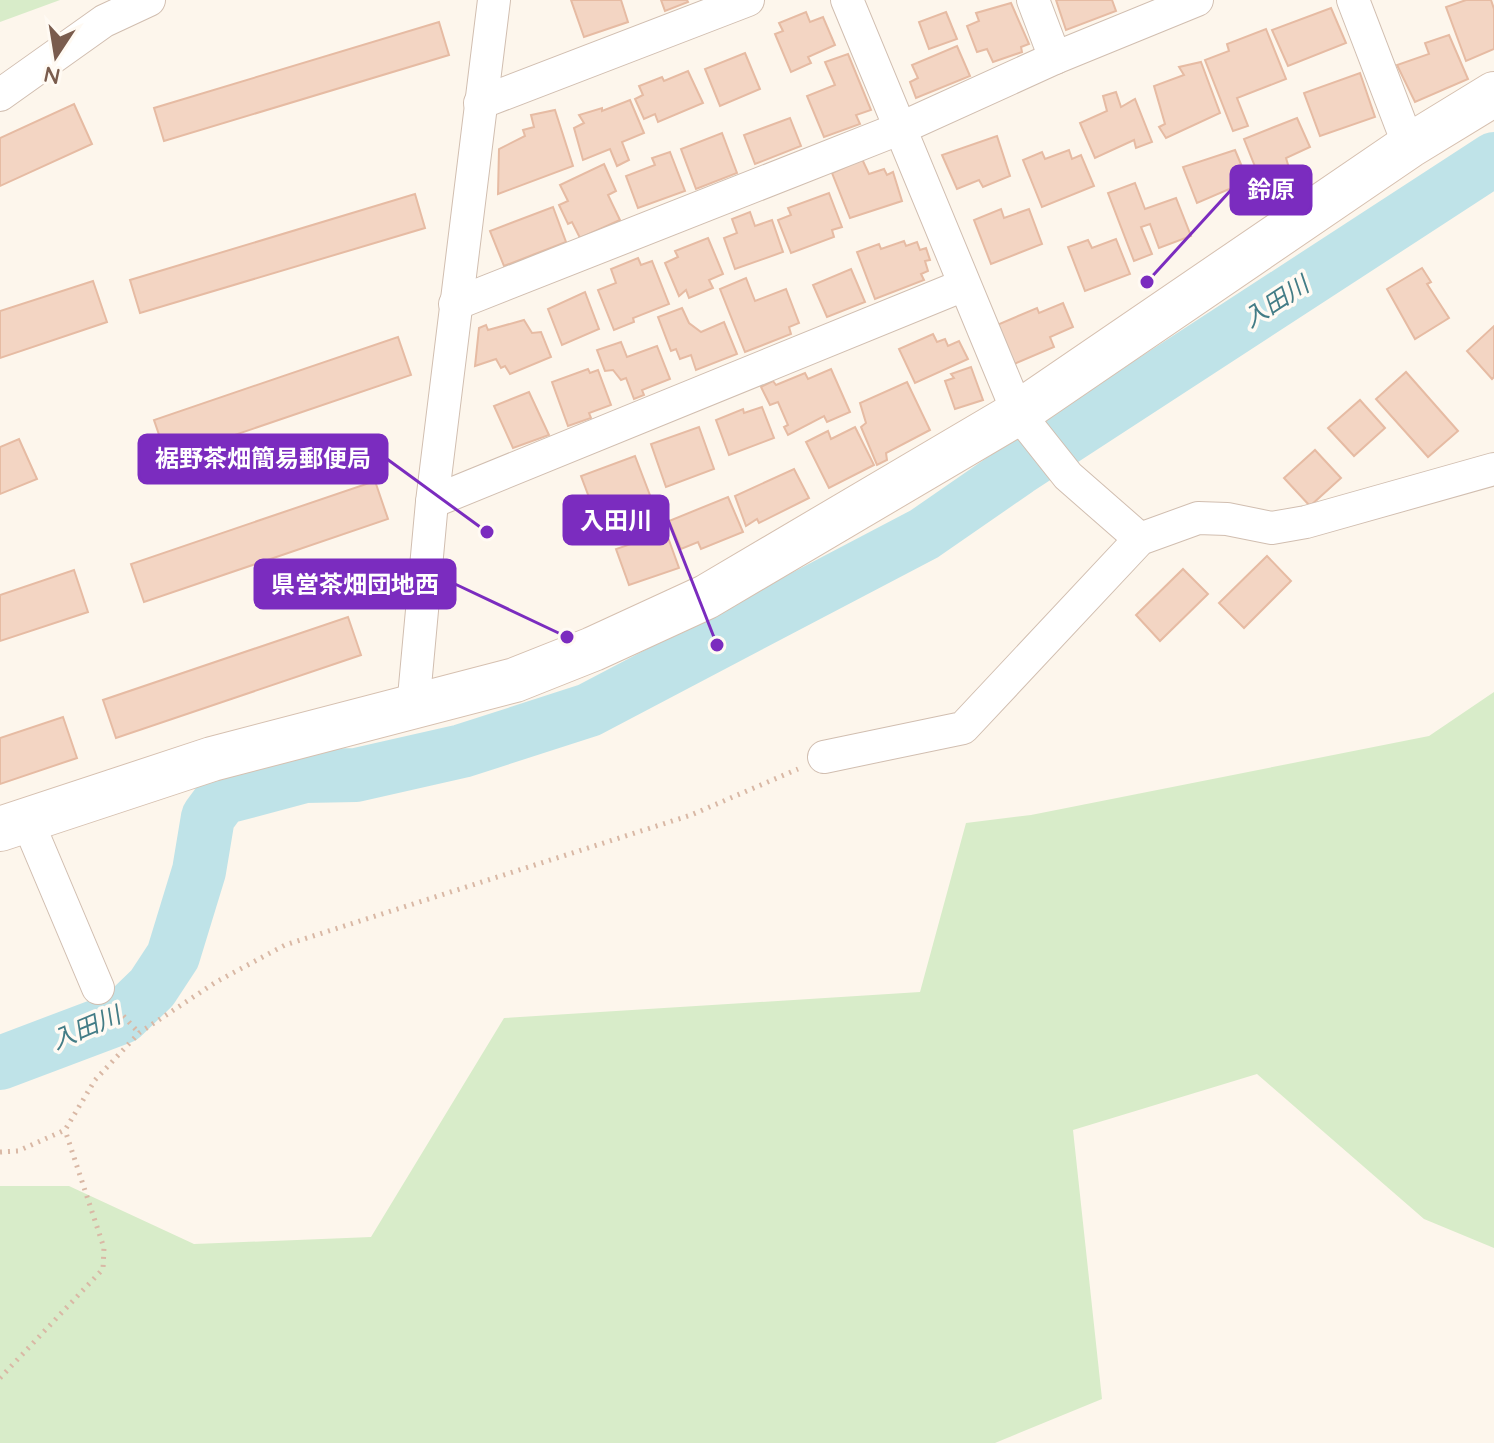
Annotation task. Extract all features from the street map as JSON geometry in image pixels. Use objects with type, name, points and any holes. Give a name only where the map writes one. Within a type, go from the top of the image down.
[{"type":"street","points":[[0,95],[104,21],[149,0]]},
{"type":"street","points":[[413,708],[432,502],[494,0]]},
{"type":"street","points":[[480,103],[748,0]]},
{"type":"street","points":[[847,0],[964,285],[1029,428],[1068,476],[1140,539]]},
{"type":"street","points":[[1033,0],[1055,58]]},
{"type":"street","points":[[455,304],[901,128],[1055,58],[1197,0]]},
{"type":"street","points":[[1353,0],[1409,146]]},
{"type":"street","points":[[98,988],[14,825],[212,759],[515,680],[593,649],[706,597],[1029,428],[1409,146],[1494,94]]},
{"type":"street","points":[[432,502],[964,285]]},
{"type":"street","points":[[824,757],[963,728],[1140,539],[1198,518],[1227,519],[1272,528],[1306,522],[1494,469]]},
{"type":"path","points":[[0,1152],[18,1151],[65,1130],[95,1080],[139,1033],[216,982],[285,945],[691,815],[824,757]]},
{"type":"path","points":[[0,1378],[103,1269],[104,1248],[65,1130]]},
{"type":"green space","points":[[0,0],[60,0],[0,22]]},
{"type":"green space","points":[[1494,692],[1494,1248],[1424,1219],[1257,1074],[1073,1130],[1102,1399],[995,1443],[0,1443],[0,1186],[69,1186],[194,1244],[371,1237],[504,1018],[920,992],[966,823],[1031,815],[1429,736]]},
{"type":"building","points":[[571,0],[621,0],[628,22],[584,37]]},
{"type":"building","points":[[661,0],[687,0],[688,2],[665,11]]},
{"type":"building","points":[[1056,0],[1112,0],[1116,11],[1066,30]]},
{"type":"building","points":[[1466,0],[1491,0],[1494,9],[1494,49],[1466,61],[1446,7]]},
{"type":"building","points":[[1011,3],[1029,44],[1021,47],[1022,52],[993,62],[987,49],[977,52],[967,26],[979,21],[976,13]]},
{"type":"building","points":[[1331,8],[1346,43],[1288,66],[1272,30]]},
{"type":"building","points":[[806,12],[810,22],[823,17],[835,45],[808,57],[811,63],[791,72],[775,34],[783,31],[779,23]]},
{"type":"building","points":[[946,12],[957,39],[929,49],[919,22]]},
{"type":"building","points":[[439,22],[449,55],[164,141],[154,108]]},
{"type":"building","points":[[1266,29],[1286,79],[1237,98],[1248,126],[1233,131],[1205,60],[1229,51],[1227,44]]},
{"type":"building","points":[[1449,35],[1468,79],[1415,102],[1397,65],[1429,54],[1425,43]]},
{"type":"building","points":[[957,46],[970,76],[916,98],[910,82],[918,78],[912,65]]},
{"type":"building","points":[[745,53],[760,89],[720,106],[705,69]]},
{"type":"building","points":[[848,54],[871,110],[856,115],[860,124],[824,137],[807,96],[835,85],[825,62]]},
{"type":"building","points":[[1201,62],[1220,113],[1166,138],[1159,127],[1165,124],[1154,86],[1184,75],[1179,67]]},
{"type":"building","points":[[688,71],[703,103],[658,122],[655,114],[644,119],[635,99],[643,95],[639,86],[662,77],[664,81]]},
{"type":"building","points":[[1360,73],[1375,117],[1320,136],[1304,93]]},
{"type":"building","points":[[1116,92],[1121,107],[1135,99],[1152,142],[1136,148],[1134,140],[1095,158],[1080,123],[1107,111],[1103,96]]},
{"type":"building","points":[[630,100],[644,133],[622,142],[629,160],[617,166],[610,149],[583,160],[574,128],[584,123],[579,115],[602,108],[602,111]]},
{"type":"building","points":[[74,104],[92,144],[0,186],[0,138]]},
{"type":"building","points":[[555,110],[573,166],[498,194],[499,149],[525,136],[523,130],[534,127],[531,115]]},
{"type":"building","points":[[790,118],[801,146],[755,164],[744,135]]},
{"type":"building","points":[[1297,118],[1310,147],[1286,158],[1289,168],[1260,179],[1244,139]]},
{"type":"building","points":[[722,133],[737,173],[696,189],[681,149]]},
{"type":"building","points":[[997,136],[1010,176],[983,187],[979,180],[957,189],[942,155]]},
{"type":"building","points":[[1069,150],[1072,159],[1081,155],[1094,186],[1042,207],[1023,160],[1042,152],[1045,159]]},
{"type":"building","points":[[1235,150],[1248,181],[1197,203],[1183,167]]},
{"type":"building","points":[[670,152],[685,191],[638,208],[626,176],[655,165],[652,158]]},
{"type":"building","points":[[862,159],[869,174],[884,169],[887,175],[893,172],[902,201],[850,218],[832,173]]},
{"type":"building","points":[[604,164],[616,191],[608,195],[620,220],[580,238],[572,222],[568,224],[559,205],[568,201],[560,185]]},
{"type":"building","points":[[1135,183],[1145,209],[1176,198],[1191,236],[1159,248],[1150,224],[1141,227],[1152,254],[1134,261],[1108,193]]},
{"type":"building","points":[[829,193],[842,227],[832,230],[834,237],[791,253],[778,220],[791,215],[788,208]]},
{"type":"building","points":[[415,194],[425,228],[140,313],[130,280]]},
{"type":"building","points":[[553,207],[566,242],[504,266],[490,231]]},
{"type":"building","points":[[1001,209],[1004,218],[1029,209],[1042,244],[991,264],[974,220]]},
{"type":"building","points":[[750,212],[755,226],[772,220],[783,252],[735,269],[724,238],[737,233],[732,219]]},
{"type":"building","points":[[708,238],[723,274],[709,280],[713,288],[689,298],[686,290],[679,296],[665,263],[678,257],[675,251]]},
{"type":"building","points":[[1116,239],[1130,274],[1085,291],[1068,247],[1088,240],[1092,248]]},
{"type":"building","points":[[904,241],[906,246],[917,242],[920,250],[926,248],[930,260],[925,261],[928,271],[921,274],[924,280],[875,299],[857,252],[879,244],[881,249]]},
{"type":"building","points":[[638,258],[641,265],[652,261],[669,304],[633,318],[634,322],[614,330],[598,290],[616,283],[611,269]]},
{"type":"building","points":[[1422,268],[1431,282],[1427,284],[1449,318],[1415,339],[1387,289]]},
{"type":"building","points":[[851,269],[865,302],[827,317],[813,285]]},
{"type":"building","points":[[746,278],[755,301],[786,289],[799,323],[789,327],[791,334],[745,352],[720,289]]},
{"type":"building","points":[[93,281],[107,322],[0,358],[0,311]]},
{"type":"building","points":[[585,292],[599,329],[562,345],[548,309]]},
{"type":"building","points":[[1063,303],[1073,327],[1050,337],[1054,347],[1014,364],[997,325],[1037,308],[1039,313]]},
{"type":"building","points":[[682,308],[689,323],[701,332],[724,322],[737,354],[696,370],[691,355],[680,359],[676,349],[671,351],[658,317]]},
{"type":"building","points":[[524,320],[532,333],[541,332],[551,357],[510,374],[505,366],[501,368],[496,359],[475,366],[479,328],[486,325],[488,330]]},
{"type":"building","points":[[1494,326],[1494,377],[1492,379],[1467,351]]},
{"type":"building","points":[[933,334],[937,342],[945,339],[948,346],[959,341],[968,359],[915,383],[899,349]]},
{"type":"building","points":[[398,337],[411,375],[167,458],[154,420]]},
{"type":"building","points":[[621,342],[627,357],[657,346],[670,379],[642,390],[644,395],[634,399],[626,378],[621,380],[613,370],[605,371],[597,350]]},
{"type":"building","points":[[971,367],[983,400],[955,409],[945,381],[954,378],[951,374]]},
{"type":"building","points":[[588,369],[590,373],[598,370],[611,405],[589,413],[591,418],[568,426],[552,382]]},
{"type":"building","points":[[831,369],[850,412],[827,422],[824,416],[788,435],[784,427],[788,425],[778,402],[770,405],[761,387],[773,381],[776,385],[805,373],[808,379]]},
{"type":"building","points":[[1406,372],[1458,431],[1428,457],[1376,399]]},
{"type":"building","points":[[907,382],[930,430],[886,453],[887,460],[877,465],[861,427],[866,423],[860,403]]},
{"type":"building","points":[[529,392],[549,435],[513,448],[494,406]]},
{"type":"building","points":[[1360,400],[1385,428],[1354,456],[1328,428]]},
{"type":"building","points":[[762,407],[774,438],[729,455],[716,420],[743,409],[744,413]]},
{"type":"building","points":[[699,427],[714,469],[666,487],[651,444]]},
{"type":"building","points":[[855,427],[874,465],[829,488],[806,442],[828,431],[831,439]]},
{"type":"building","points":[[19,439],[37,479],[0,494],[0,447]]},
{"type":"building","points":[[1315,450],[1341,478],[1310,506],[1284,478]]},
{"type":"building","points":[[635,456],[651,498],[613,511],[614,515],[598,521],[581,476]]},
{"type":"building","points":[[794,469],[809,498],[759,523],[757,519],[746,526],[735,496]]},
{"type":"building","points":[[375,481],[388,519],[144,602],[131,564]]},
{"type":"building","points":[[728,497],[743,532],[701,549],[698,542],[681,549],[669,521]]},
{"type":"building","points":[[666,532],[679,568],[629,585],[616,549]]},
{"type":"building","points":[[1267,556],[1291,581],[1244,628],[1219,603]]},
{"type":"building","points":[[1183,569],[1208,594],[1160,641],[1136,615]]},
{"type":"building","points":[[74,570],[88,612],[0,641],[0,595]]},
{"type":"building","points":[[348,617],[361,655],[116,738],[103,700]]},
{"type":"building","points":[[63,717],[77,758],[0,784],[0,738]]},
{"type":"waterway","name":"入田川","points":[[0,1063],[122,1017],[152,988],[173,956],[199,871],[208,817],[222,798],[305,776],[356,775],[462,751],[589,710],[924,534],[1018,469],[1494,159]]},
{"type":"place","name":"鈴原","points":[[1147,282]]},
{"type":"place","name":"裾野茶畑簡易郵便局","points":[[487,532]]},
{"type":"place","name":"県営茶畑団地西","points":[[567,637]]},
{"type":"place","name":"入田川","points":[[717,645]]}]
